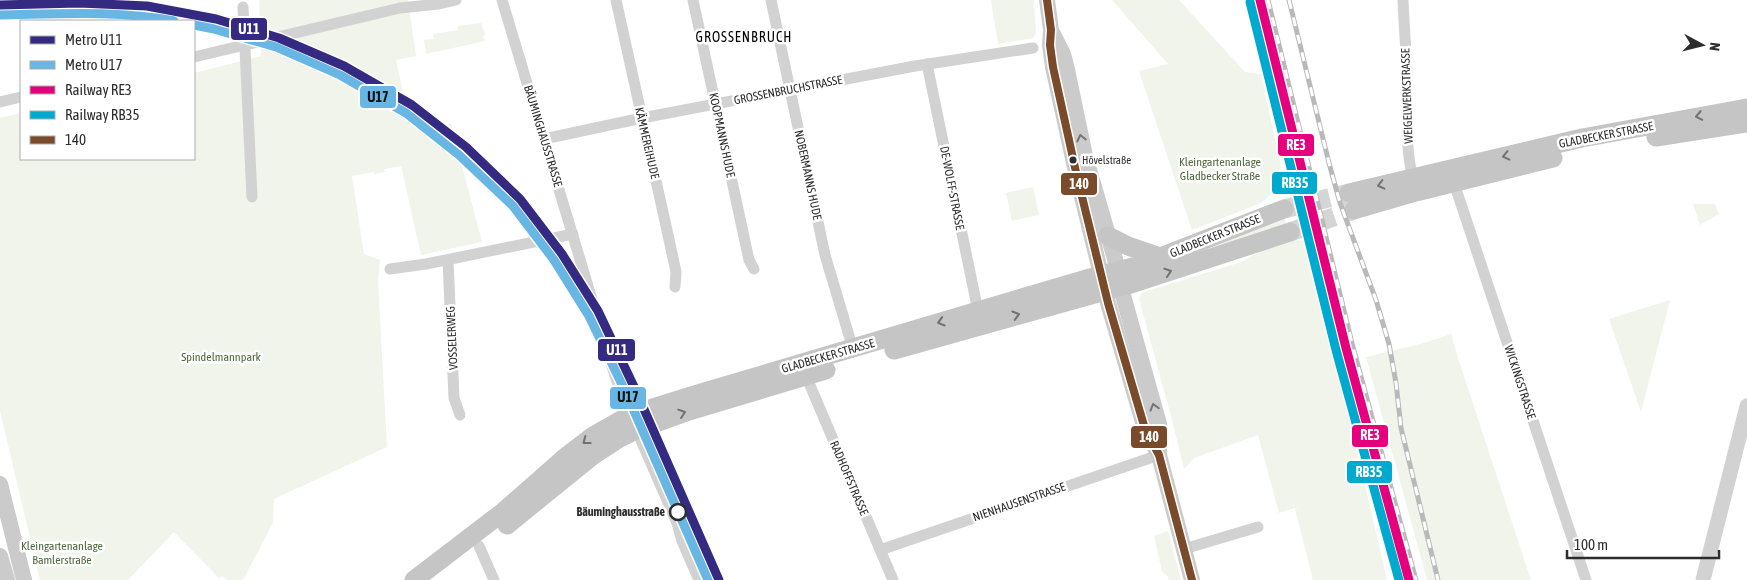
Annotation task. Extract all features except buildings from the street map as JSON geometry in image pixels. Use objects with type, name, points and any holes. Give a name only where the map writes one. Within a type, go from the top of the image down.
[{"type":"main road","points":[[1047,0],[1053,68],[1076,172],[1112,281],[1146,429],[1159,455],[1192,580]]},
{"type":"main road","points":[[1051,30],[1063,54],[1085,156],[1108,236],[1112,281]]},
{"type":"main road","name":"GLADBECKER STRASSE","points":[[1351,201],[1582,138],[1747,108]]},
{"type":"main road","name":"GLADBECKER STRASSE","points":[[1414,185],[1454,183],[1602,146],[1747,124]]},
{"type":"main road","name":"GLADBECKER STRASSE","points":[[414,580],[503,512],[568,455],[593,436],[633,423],[686,412],[969,328],[1112,281],[1160,257],[1284,209]]},
{"type":"main road","name":"GLADBECKER STRASSE","points":[[435,580],[592,456],[614,442],[633,423],[694,394],[978,311],[1112,281],[1290,232]]},
{"type":"main road","points":[[1108,236],[1128,246],[1160,257]]},
{"type":"main road","points":[[1,492],[24,580]]},
{"type":"main road","points":[[0,556],[7,580]]},
{"type":"street","points":[[195,57],[400,8],[456,0]]},
{"type":"street","name":"BÄUMINGHAUSSTRASSE","points":[[502,0],[612,368],[699,580]]},
{"type":"street","name":"KÄMMEREIHUDE","points":[[616,0],[676,272],[675,286]]},
{"type":"street","name":"KOOPMANNS HUDE","points":[[693,0],[749,260],[754,269]]},
{"type":"street","name":"NOBERMANNS HUDE","points":[[771,0],[824,255],[853,349]]},
{"type":"street","name":"WEIGELWERKSTRASSE","points":[[1403,0],[1407,74],[1408,155],[1414,185]]},
{"type":"street","points":[[243,7],[252,196]]},
{"type":"street","name":"GROSSENBRUCHSTRASSE","points":[[544,139],[642,118],[927,64],[1033,48]]},
{"type":"street","name":"DE-WOLFF-STRASSE","points":[[927,64],[978,311]]},
{"type":"street","points":[[0,102],[20,97]]},
{"type":"street","name":"WICKINGSTRASSE","points":[[1454,183],[1586,580]]},
{"type":"street","points":[[390,269],[448,260],[573,234]]},
{"type":"street","name":"VOSSELERWEG","points":[[448,260],[454,398],[460,415]]},
{"type":"street","name":"RADHOFFSTRASSE","points":[[806,376],[893,580]]},
{"type":"street","points":[[1703,580],[1746,414]]},
{"type":"street","name":"NIENHAUSENSTRASSE","points":[[880,550],[1159,455]]},
{"type":"street","points":[[1184,549],[1258,527]]},
{"type":"street","points":[[479,546],[494,580]]},
{"type":"green space","points":[[259,0],[408,0],[416,56],[396,60],[407,111],[425,107],[430,128],[451,124],[482,242],[421,255],[401,166],[384,169],[385,172],[352,176],[364,254],[380,260],[378,281],[387,447],[274,499],[273,523],[243,580],[227,580],[222,576],[219,578],[174,532],[128,580],[40,580],[0,411],[0,118],[20,113],[20,160],[195,160],[195,73],[261,56]]},
{"type":"green space","points":[[991,0],[1034,0],[1036,34],[1033,38],[998,44]]},
{"type":"green space","name":"Kleingartenanlage Gladbecker Straße","points":[[1112,0],[1179,0],[1245,72],[1261,74],[1280,162],[1283,191],[1277,189],[1261,203],[1192,230],[1139,71],[1168,64]]},
{"type":"green space","points":[[481,23],[485,41],[426,54],[424,40],[434,39],[433,34],[458,30],[458,26]]},
{"type":"green space","points":[[1033,187],[1039,215],[1012,221],[1006,193]]},
{"type":"green space","points":[[1693,204],[1715,204],[1719,214],[1700,225]]},
{"type":"green space","points":[[1284,216],[1287,226],[1208,251],[1246,231]]},
{"type":"green space","points":[[1291,240],[1308,241],[1387,580],[1313,580],[1295,509],[1298,507],[1279,513],[1258,435],[1194,458],[1184,469],[1139,299],[1141,293],[1241,262],[1265,249]]},
{"type":"green space","points":[[1670,300],[1641,412],[1609,319]]},
{"type":"green space","points":[[1451,334],[1531,580],[1427,580],[1366,357],[1424,343]]},
{"type":"green space","points":[[1371,448],[1405,580],[1395,580],[1366,450]]},
{"type":"green space","points":[[1168,531],[1181,580],[1169,580],[1168,576],[1162,572],[1154,536]]},
{"type":"tunnel","points":[[1284,209],[1349,193]]},
{"type":"tunnel","points":[[1290,232],[1354,210]]},
{"type":"railway","points":[[1268,0],[1353,347],[1416,580]]},
{"type":"railway","points":[[1289,0],[1340,203],[1376,300],[1389,344],[1401,428],[1438,580]]},
{"type":"metro line","name":"U11","points":[[0,5],[79,3],[147,6],[216,19],[279,38],[344,66],[412,105],[466,147],[520,199],[562,254],[598,311],[636,391],[719,580]]},
{"type":"metro line","name":"U17","points":[[0,15],[109,14],[167,20]]},
{"type":"metro line","name":"U17","points":[[195,25],[276,47],[340,75],[406,113],[459,155],[513,206],[554,260],[589,316],[627,395],[708,580]]},
{"type":"rail line","name":"RE3","points":[[1260,0],[1346,348],[1409,580]]},
{"type":"rail line","name":"RB35","points":[[1250,2],[1336,350],[1399,580]]},
{"type":"transit line","name":"140","points":[[1047,0],[1053,67],[1108,303],[1145,429],[1159,455],[1192,580]]},
{"type":"place","name":"Hövelstraße","points":[[1073,160]]},
{"type":"place","name":"Bäuminghausstraße","points":[[678,512]]},
{"type":"district","name":"GROSSENBRUCH","points":[[744,37]]},
{"type":"park label","name":"Spindelmannpark","points":[[221,357]]},
{"type":"park label","name":"Kleingartenanlage Bamlerstraße","points":[[62,553]]}]
